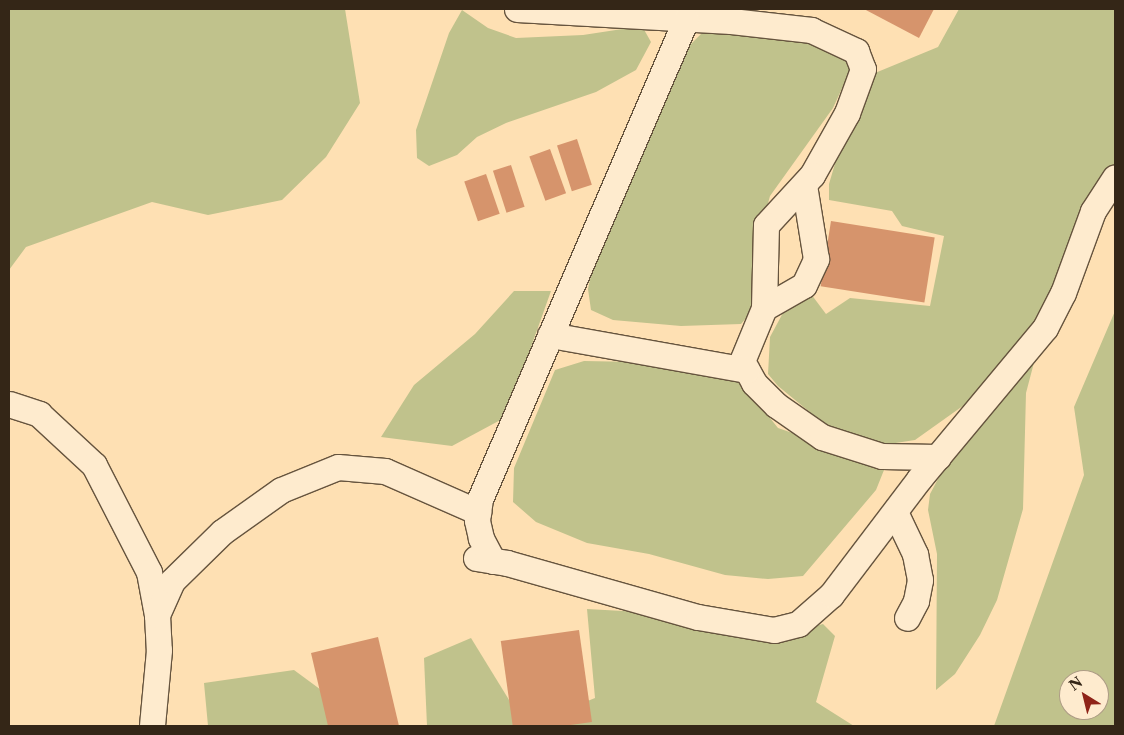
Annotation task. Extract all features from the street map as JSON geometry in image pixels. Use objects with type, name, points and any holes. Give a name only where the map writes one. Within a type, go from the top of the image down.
[{"type":"street","points":[[517,9],[686,19],[811,30],[842,42],[861,58],[863,69],[847,113],[804,185],[766,226],[764,308],[742,361],[747,370],[776,405],[822,437],[873,455],[938,457]]},
{"type":"street","points":[[686,19],[480,499],[478,512],[484,560],[698,617],[774,630],[798,624],[830,595],[938,457],[1044,328],[1063,294],[1093,211],[1115,177]]},
{"type":"street","points":[[764,308],[804,285],[816,259],[804,185]]},
{"type":"street","points":[[550,335],[747,370]]},
{"type":"street","points":[[9,404],[39,414],[94,465],[149,572],[157,615],[158,685],[152,726]]},
{"type":"street","points":[[157,615],[172,581],[222,532],[281,490],[338,467],[385,471],[478,512]]},
{"type":"street","points":[[896,512],[915,554],[920,580],[916,600],[907,618]]},
{"type":"green space","points":[[9,9],[345,9],[360,103],[326,157],[282,200],[208,215],[152,202],[26,247],[9,270]]},
{"type":"green space","points":[[959,9],[1115,9],[1115,167],[1048,306],[974,398],[915,440],[876,446],[839,436],[778,386],[768,374],[770,337],[784,311],[811,294],[826,314],[850,298],[930,306],[944,236],[902,226],[892,211],[829,200],[829,184],[839,150],[853,128],[875,73],[938,47]]},
{"type":"green space","points":[[462,10],[488,28],[516,38],[583,35],[642,26],[651,42],[636,70],[596,92],[506,123],[477,137],[457,155],[429,166],[417,158],[416,130],[449,33]]},
{"type":"green space","points":[[713,22],[802,32],[855,60],[833,108],[770,196],[763,222],[759,303],[741,324],[681,326],[613,320],[591,310],[588,289],[594,260],[664,103],[674,61]]},
{"type":"green space","points":[[514,291],[551,291],[506,417],[452,446],[381,437],[414,385],[475,334]]},
{"type":"green space","points":[[1115,311],[1115,726],[994,726],[1084,475],[1074,407]]},
{"type":"green space","points":[[1036,355],[1026,393],[1023,509],[997,600],[980,635],[955,674],[936,690],[937,554],[928,510],[930,494],[946,464]]},
{"type":"green space","points":[[584,361],[637,362],[733,372],[778,428],[886,465],[876,490],[803,576],[768,579],[725,575],[649,554],[587,543],[536,522],[513,502],[514,468],[555,370]]},
{"type":"green space","points":[[587,609],[641,612],[776,636],[823,624],[835,636],[816,702],[854,726],[526,726],[595,698]]},
{"type":"green space","points":[[471,638],[525,726],[427,726],[424,658]]},
{"type":"green space","points":[[294,670],[332,698],[337,726],[208,726],[204,683]]},
{"type":"building","points":[[864,9],[934,9],[919,38]]},
{"type":"building","points":[[577,139],[592,185],[572,191],[557,145]]},
{"type":"building","points":[[550,149],[566,193],[545,201],[529,157]]},
{"type":"building","points":[[511,165],[525,207],[507,213],[493,171]]},
{"type":"building","points":[[486,174],[500,214],[478,221],[464,181]]},
{"type":"building","points":[[831,221],[935,237],[924,303],[821,286]]},
{"type":"building","points":[[579,630],[592,722],[564,726],[513,726],[501,641]]},
{"type":"building","points":[[378,637],[399,726],[328,726],[311,653]]}]
